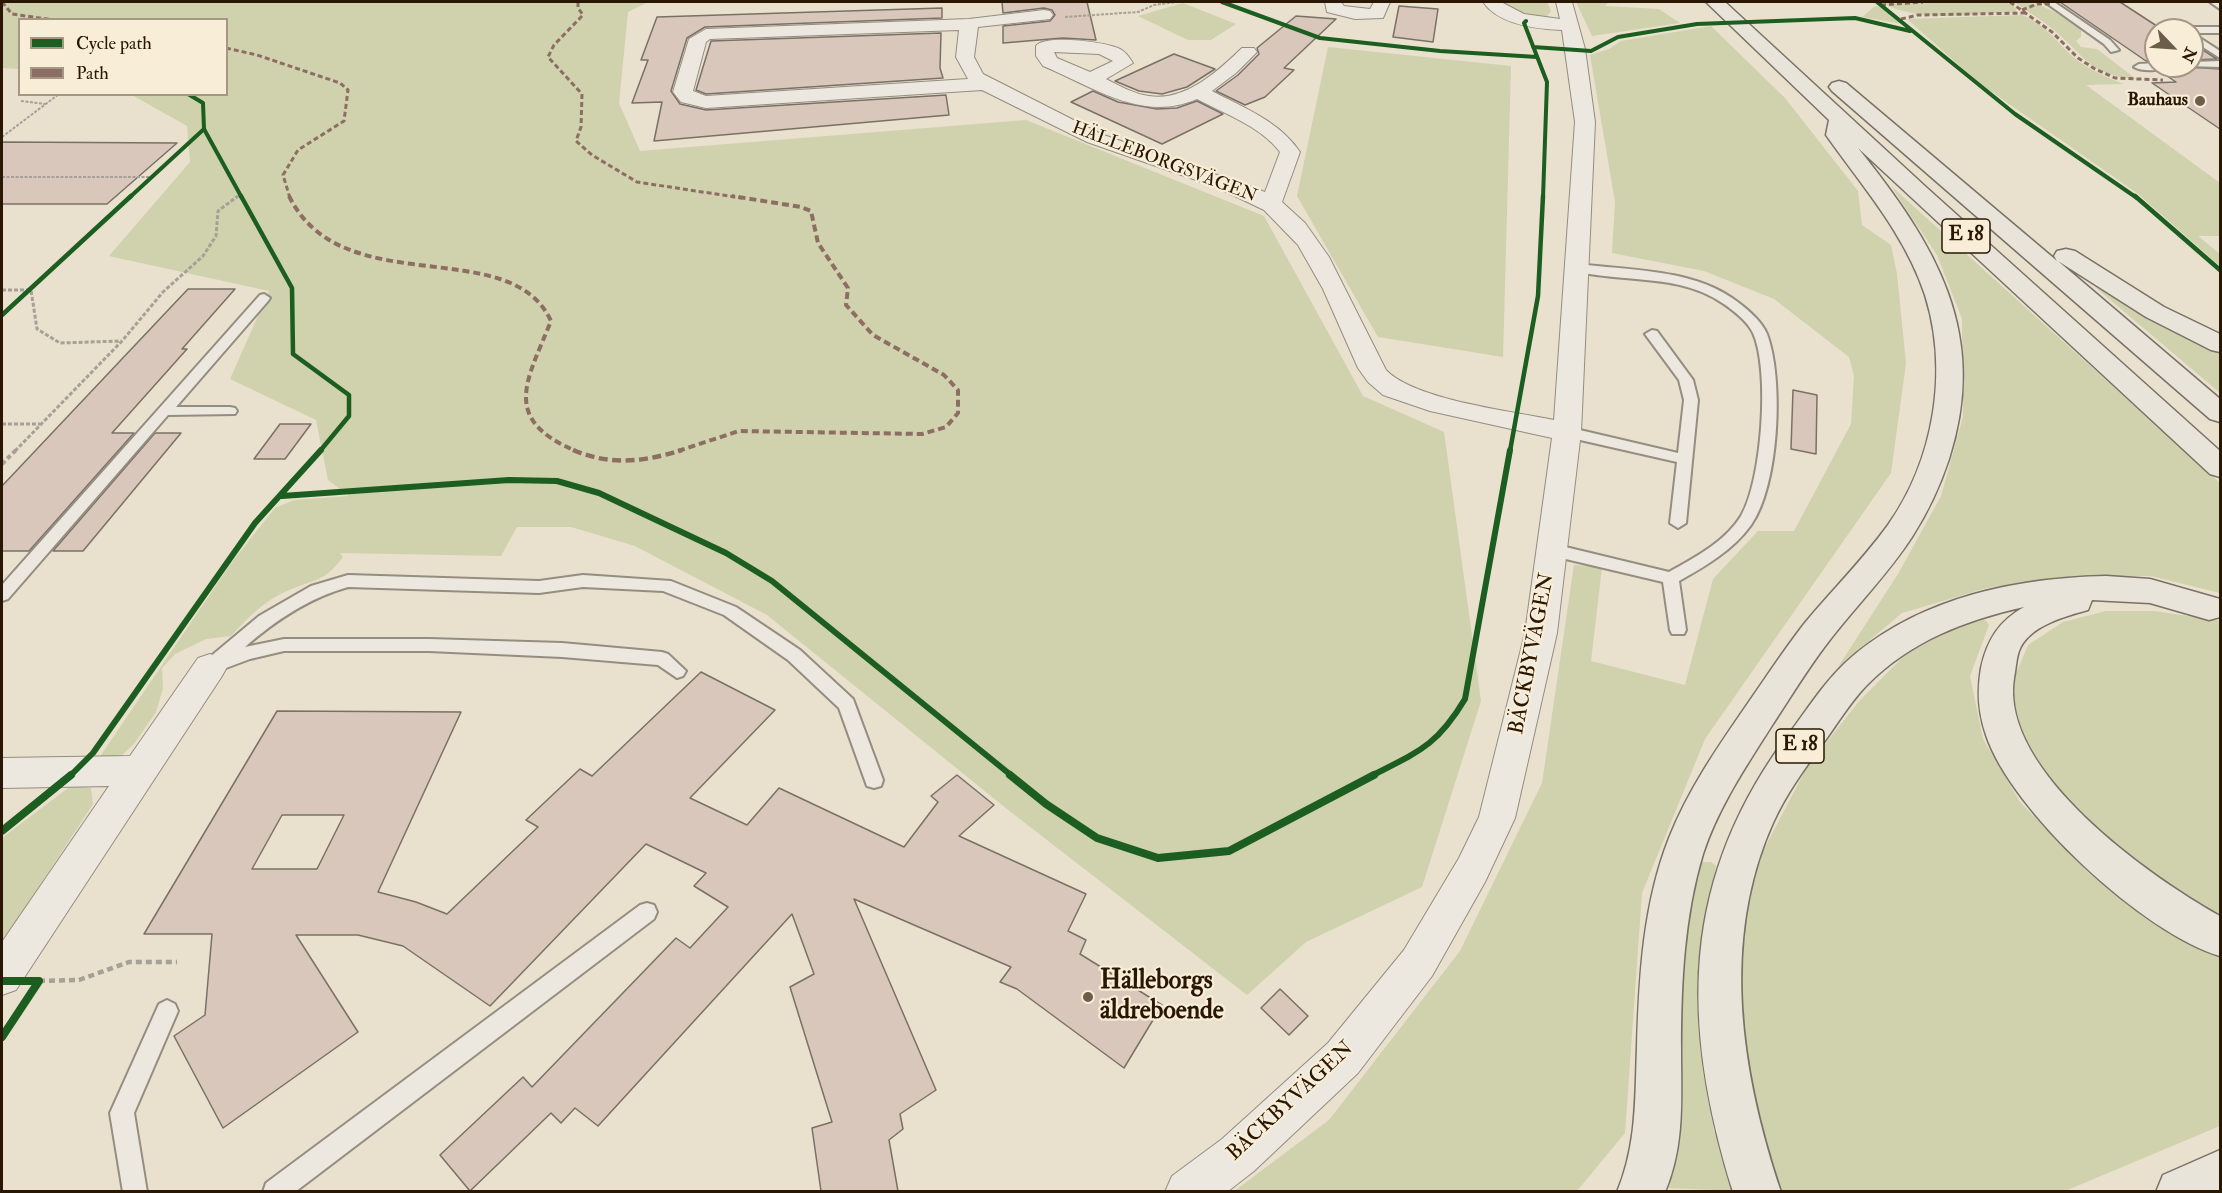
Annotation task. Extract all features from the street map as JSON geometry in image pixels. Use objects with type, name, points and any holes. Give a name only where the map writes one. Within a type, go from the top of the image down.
[{"type":"main road","name":"E 18","points":[[1715,2],[2220,467]]},
{"type":"main road","points":[[1742,2],[1784,39]]},
{"type":"main road","name":"E 18","points":[[1827,77],[2220,413]]},
{"type":"main road","name":"E 18","points":[[1641,1191],[1657,1138],[1660,989],[1673,892],[1683,854],[1697,819],[1729,760],[1825,622],[1880,560],[1910,516],[1935,461],[1945,428],[1950,357],[1939,296],[1909,232],[1836,135],[1840,118]]},
{"type":"main road","name":"E 18","points":[[1951,183],[2009,216],[2125,294],[2220,344]]},
{"type":"main road","name":"E 18","points":[[1757,1191],[1743,1153],[1732,1109],[1724,1051],[1720,982],[1724,927],[1734,875],[1749,832],[1783,771],[1820,719],[1857,673],[1896,642],[1921,627],[1951,615],[2002,600],[2065,589],[2110,588],[2142,590],[2215,610]]},
{"type":"main road","name":"E 18","points":[[2215,610],[2159,601],[2101,598],[2049,608],[2011,634],[2004,644],[1999,655],[1995,702],[1998,717],[2019,762],[2040,793],[2079,838],[2104,861],[2169,909],[2220,938]]},
{"type":"main road","points":[[2180,1191],[2220,1174]]},
{"type":"street","points":[[1333,2],[1333,8],[1339,10],[1377,14],[1382,2]]},
{"type":"street","points":[[1491,2],[1507,15],[1526,21],[1567,13]]},
{"type":"street","points":[[985,84],[706,102],[688,98],[683,92],[698,39],[706,34],[970,24],[979,20],[1032,18],[1045,8]]},
{"type":"street","points":[[1045,8],[1045,57],[1050,62],[1142,101],[1157,104],[1197,92],[1226,74],[1248,52]]},
{"type":"street","name":"BÄCKBYVÄGEN","points":[[1188,1191],[1238,1155],[1343,1058],[1418,963],[1472,870],[1497,818],[1524,715],[1542,633],[1567,432],[1585,122],[1576,50],[1567,13]]},
{"type":"street","name":"HÄLLEBORGSVÄGEN","points":[[970,24],[963,45],[964,60],[978,80],[1088,136],[1271,204],[1302,234],[1350,321],[1364,355],[1380,380],[1391,388],[1434,404],[1567,432]]},
{"type":"street","points":[[1046,46],[1092,46],[1123,59],[1124,63],[1091,79]]},
{"type":"street","points":[[1197,92],[1260,126],[1287,147],[1290,152],[1286,168],[1271,204]]},
{"type":"street","points":[[21,982],[140,771],[210,667]]},
{"type":"street","points":[[2,773],[140,771]]},
{"type":"lane","points":[[2049,2],[2107,42],[2114,50]]},
{"type":"lane","points":[[2214,2],[2220,6]]},
{"type":"lane","points":[[2204,30],[2220,30]]},
{"type":"lane","points":[[2204,44],[2220,55]]},
{"type":"lane","points":[[2204,65],[2220,64]]},
{"type":"lane","points":[[2139,67],[2144,67]]},
{"type":"lane","points":[[1553,550],[1671,578],[1716,553],[1747,519],[1764,477],[1767,374],[1760,332],[1727,300],[1692,286],[1659,278],[1578,268]]},
{"type":"lane","points":[[2,595],[264,298]]},
{"type":"lane","points":[[1652,334],[1686,380],[1691,400],[1678,523]]},
{"type":"lane","points":[[164,411],[230,411]]},
{"type":"lane","points":[[1567,432],[1685,459]]},
{"type":"lane","points":[[1671,578],[1678,630]]},
{"type":"lane","points":[[210,667],[265,620],[317,590],[348,580],[539,587],[583,581],[665,585],[730,611],[794,655],[847,705],[874,780]]},
{"type":"lane","points":[[210,667],[247,653],[284,645],[429,645],[562,650],[662,658],[677,672]]},
{"type":"lane","points":[[275,1191],[647,912]]},
{"type":"lane","points":[[135,1191],[122,1113],[166,1011]]},
{"type":"path","points":[[1045,8],[1052,18],[1138,12],[1154,5],[1177,2]]},
{"type":"path","points":[[2,137],[56,96]]},
{"type":"path","points":[[21,101],[46,104]]},
{"type":"path","points":[[141,186],[157,171]]},
{"type":"path","points":[[2,177],[150,177]]},
{"type":"path","points":[[235,185],[246,205]]},
{"type":"path","points":[[2,464],[122,341],[163,292],[203,256],[216,237],[218,211],[240,195]]},
{"type":"path","points":[[23,296],[39,282]]},
{"type":"path","points":[[2,290],[31,290]]},
{"type":"path","points":[[31,290],[37,329],[60,343],[122,341]]},
{"type":"path","points":[[2,424],[41,424]]},
{"type":"path","points":[[21,982],[79,980],[129,962],[177,962]]},
{"type":"green space","points":[[2,2],[648,2],[628,12],[619,103],[640,151],[1026,120],[1264,216],[1363,396],[1444,432],[1481,701],[1422,887],[1306,942],[1247,995],[1007,809],[767,615],[635,546],[571,527],[517,527],[501,556],[340,553],[343,557],[325,576],[272,599],[250,616],[231,636],[206,639],[175,654],[162,668],[163,688],[156,712],[134,744],[120,757],[99,758],[232,562],[275,508],[294,500],[349,496],[328,480],[316,420],[230,379],[269,291],[109,256],[190,162],[187,126],[134,96],[228,96],[228,18],[18,18],[18,69],[2,68]]},
{"type":"green space","points":[[1504,2],[1547,2],[1551,11],[1544,20],[1513,11]]},
{"type":"green space","points":[[1576,2],[1609,2],[1605,6],[1659,9],[1680,23],[1592,36]]},
{"type":"green space","points":[[1882,2],[2006,2],[2016,8],[2016,12],[1928,15],[1896,9]]},
{"type":"green space","points":[[2014,2],[2042,6],[2058,14],[2081,30],[2081,37],[2076,41],[2081,47],[2097,49],[2136,79],[2120,77],[2090,64],[2050,27]]},
{"type":"green space","points":[[1183,3],[1236,24],[1211,40],[1188,40],[1138,16]]},
{"type":"green space","points":[[1875,6],[1881,7],[1902,24],[1862,17]]},
{"type":"green space","points":[[2021,15],[2039,24],[2084,65],[2123,84],[2086,85],[2220,183],[2220,236],[2198,236],[2220,254],[2220,266],[2137,193],[1979,83],[1907,19]]},
{"type":"green space","points":[[1711,26],[1785,98],[1858,191],[1862,225],[1891,245],[1897,274],[1906,363],[1891,473],[1705,739],[1642,893],[1625,1133],[1577,1191],[1233,1192],[1329,1120],[1460,951],[1542,783],[1574,565],[1602,567],[1591,661],[1685,685],[1713,579],[1758,531],[1794,531],[1851,424],[1854,376],[1849,357],[1774,299],[1704,271],[1612,253],[1615,202],[1590,55],[1609,49],[1621,41]]},
{"type":"green space","points":[[1328,47],[1511,66],[1503,357],[1378,337],[1297,196]]},
{"type":"green space","points":[[1891,186],[2220,483],[2220,593],[2151,576],[2070,577],[1987,588],[1902,613],[1838,667],[1898,574],[1941,496],[1963,417],[1962,319],[1937,255]]},
{"type":"green space","points":[[2095,287],[2220,353],[2220,393]]},
{"type":"green space","points":[[2106,611],[2155,611],[2220,621],[2220,918],[2188,903],[2068,808],[2024,738],[2010,688],[2028,645],[2063,622]]},
{"type":"green space","points":[[1977,620],[1985,620],[1989,625],[1970,676],[1983,739],[2020,802],[2088,872],[2171,930],[2220,955],[2220,1126],[2065,1191],[1782,1192],[1767,1166],[1742,1049],[1740,941],[1749,893],[1763,851],[1807,767],[1860,700],[1906,654],[1949,631]]},
{"type":"green space","points":[[72,785],[91,788],[93,804],[2,943],[2,838]]},
{"type":"green space","points":[[1702,862],[1711,862],[1716,866],[1699,959],[1701,1044],[1714,1130],[1737,1191],[1667,1188],[1675,1163],[1681,1123],[1677,1030],[1687,919]]},
{"type":"building","points":[[1002,2],[1087,2],[1096,40],[1063,38],[1003,43],[1003,26],[1050,21],[1055,15],[1052,10],[1044,8],[1003,13]]},
{"type":"building","points":[[2060,2],[2120,2],[2145,18],[2144,60]]},
{"type":"building","points":[[1399,6],[1438,9],[1433,42],[1393,37]]},
{"type":"building","points":[[942,8],[942,18],[705,27],[687,38],[671,91],[680,104],[706,110],[946,95],[949,115],[654,141],[662,102],[632,103],[648,60],[641,60],[657,17]]},
{"type":"building","points":[[1296,16],[1336,19],[1284,68],[1294,70],[1265,97],[1245,105],[1216,91],[1238,75],[1259,54],[1257,48]]},
{"type":"building","points":[[941,33],[940,68],[943,78],[706,94],[696,90],[711,41]]},
{"type":"building","points":[[2204,51],[2217,59],[2204,60]]},
{"type":"building","points":[[1174,54],[1215,69],[1187,87],[1162,94],[1139,91],[1115,81]]},
{"type":"building","name":"Bauhaus","points":[[2204,68],[2220,69],[2220,129],[2152,83],[2176,82],[2170,78],[2204,78]]},
{"type":"building","points":[[1093,91],[1118,102],[1157,109],[1177,108],[1197,101],[1223,114],[1162,144],[1071,102]]},
{"type":"building","points":[[2,142],[177,143],[107,204],[2,204]]},
{"type":"building","points":[[188,289],[235,289],[182,349],[187,349],[112,433],[134,433],[29,551],[2,551],[2,486]]},
{"type":"building","points":[[1793,390],[1817,395],[1816,454],[1791,449]]},
{"type":"building","points":[[280,424],[311,424],[285,459],[254,459]]},
{"type":"building","points":[[155,433],[181,433],[83,551],[53,551]]},
{"type":"building","points":[[701,672],[775,710],[690,798],[747,825],[779,788],[904,847],[938,802],[931,796],[957,775],[994,805],[959,836],[1086,894],[1068,931],[1086,940],[1080,954],[1162,1005],[1124,1068],[1017,989],[1000,982],[1011,967],[854,899],[936,1090],[900,1114],[903,1129],[889,1140],[898,1191],[821,1191],[812,1128],[832,1122],[790,987],[814,974],[792,914],[598,1126],[575,1108],[561,1123],[551,1113],[470,1191],[440,1155],[523,1077],[532,1087],[676,938],[690,948],[728,907],[694,886],[706,873],[646,844],[490,1006],[403,946],[358,935],[296,935],[358,1032],[223,1128],[174,1036],[205,1015],[212,934],[144,934],[277,711],[461,712],[378,892],[416,902],[447,914],[538,827],[526,820],[580,769],[592,776]],"holes":[[[282,815],[344,815],[317,869],[252,869]]]},
{"type":"building","points":[[1280,989],[1308,1016],[1289,1035],[1261,1008]]},
{"type":"marked path","points":[[2,2],[12,14],[40,18]]},
{"type":"marked path","points":[[228,48],[257,55],[340,83],[348,90],[344,121],[298,150],[283,175],[293,204],[314,228],[339,246],[368,257],[489,276],[516,285],[542,303],[551,321],[527,381],[525,400],[533,424],[557,443],[592,458],[621,461],[651,460],[739,431],[922,434],[946,427],[958,413],[958,390],[944,375],[873,335],[846,305],[848,288],[834,271],[818,243],[811,211],[801,207],[637,182],[592,155],[576,141],[581,127],[582,94],[548,57],[558,40],[583,15],[578,8],[578,2]]},
{"type":"marked path","points":[[1881,5],[1923,2]]},
{"type":"marked path","points":[[2010,2],[2052,32],[2078,58],[2095,69],[2115,78],[2163,80]]},
{"type":"marked path","points":[[2022,10],[2037,4],[2052,4]]},
{"type":"marked path","points":[[1901,19],[1918,15],[2026,13]]},
{"type":"cycle path","points":[[1222,2],[1320,38],[1440,51],[1537,57]]},
{"type":"cycle path","points":[[1877,2],[2015,114],[2144,203],[2220,270]]},
{"type":"cycle path","points":[[1533,47],[1591,51],[1618,37],[1697,24],[1855,18],[1910,31]]},
{"type":"cycle path","points":[[282,496],[509,480],[557,481],[599,493],[726,553],[772,581],[1046,804],[1097,838],[1158,858],[1229,851],[1429,746],[1451,723],[1465,699],[1538,296],[1548,113],[1547,82],[1524,23],[1526,21]]},
{"type":"cycle path","points":[[2,831],[64,782],[93,753],[255,523],[282,496],[349,416],[349,395],[293,354],[292,288],[204,129],[203,103],[191,96]]},
{"type":"cycle path","points":[[2,315],[204,129]]},
{"type":"cycle path","points":[[2,981],[39,981],[2,1037]]},
{"type":"place","name":"Bauhaus","points":[[2200,101]]},
{"type":"place","name":"Hälleborgs äldreboende","points":[[1088,997]]}]
